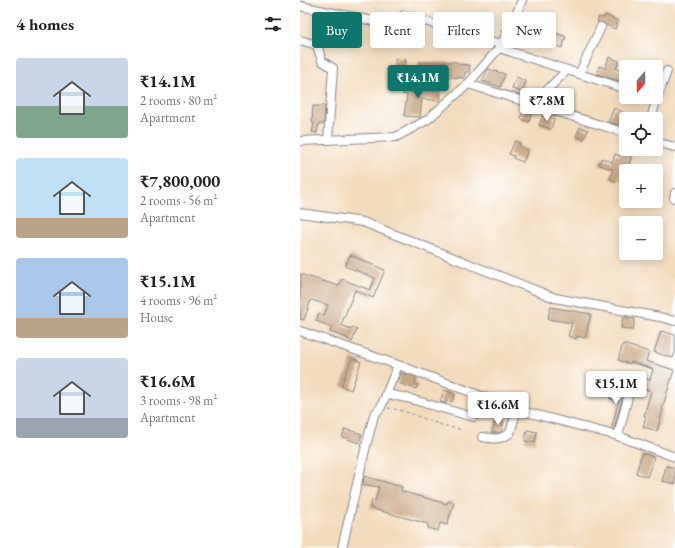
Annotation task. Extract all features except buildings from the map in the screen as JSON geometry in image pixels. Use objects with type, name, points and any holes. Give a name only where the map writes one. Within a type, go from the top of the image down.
[{"type":"street","points":[[300,141],[396,138],[427,120],[468,84],[500,46],[522,0]]},
{"type":"street","points":[[300,6],[388,24],[404,14],[619,87]]},
{"type":"street","points":[[580,74],[601,27]]},
{"type":"street","points":[[300,40],[317,45],[322,61],[334,68],[328,140]]},
{"type":"street","points":[[541,106],[547,90],[568,70]]},
{"type":"street","points":[[663,80],[668,71]]},
{"type":"street","points":[[468,84],[619,131]]},
{"type":"street","points":[[663,144],[675,147]]},
{"type":"street","points":[[300,213],[363,222],[555,298],[675,321]]},
{"type":"street","points":[[300,330],[517,409],[618,436],[675,457]]},
{"type":"street","points":[[342,548],[374,415],[381,406],[398,365]]},
{"type":"street","points":[[618,436],[630,389]]},
{"type":"street","points":[[386,394],[407,398],[473,417]]},
{"type":"street","points":[[482,437],[495,440],[510,433],[517,409]]},
{"type":"path","points":[[381,406],[400,409],[441,425],[460,429]]}]
